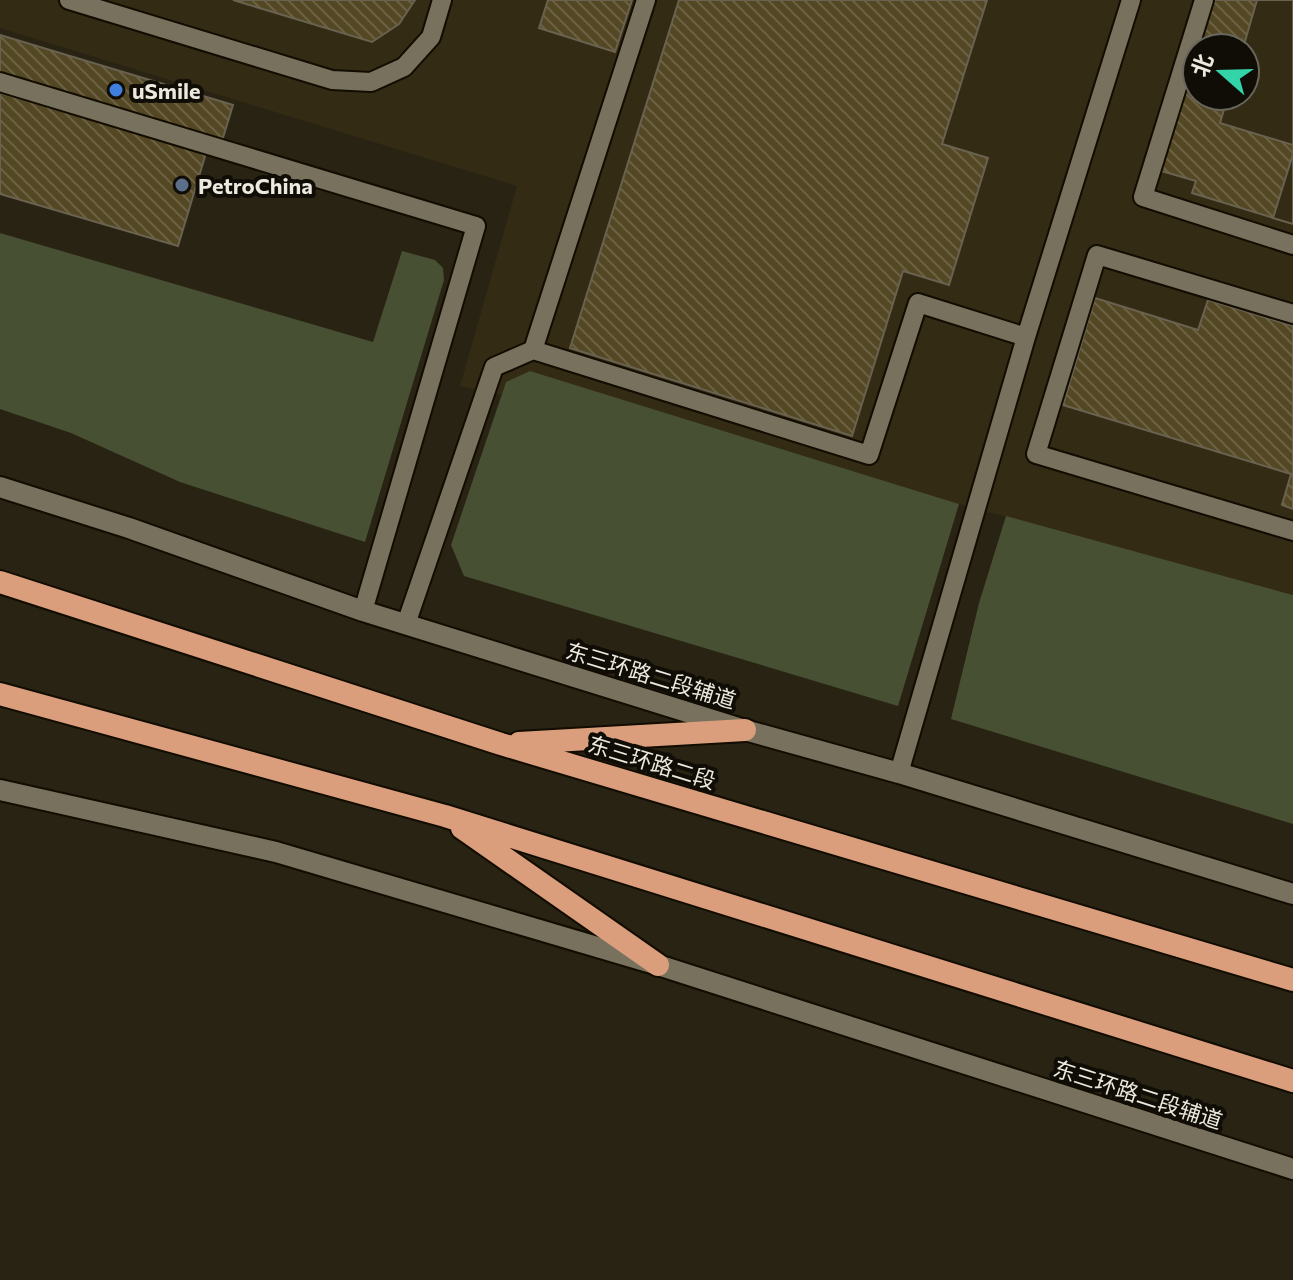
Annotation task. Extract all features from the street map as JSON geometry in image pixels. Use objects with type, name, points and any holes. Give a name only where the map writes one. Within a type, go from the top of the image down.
[{"type":"highway","name":"东三环路二段","points":[[0,582],[501,744],[1293,980]]},
{"type":"highway","points":[[0,694],[445,816],[1293,1081]]},
{"type":"highway","points":[[501,744],[745,730]]},
{"type":"highway","points":[[445,816],[658,965]]},
{"type":"main road","name":"东三环路二段辅道","points":[[0,487],[129,528],[363,611],[745,730],[899,773],[1293,894]]},
{"type":"main road","name":"东三环路二段辅道","points":[[0,790],[276,852],[658,965],[1293,1169]]},
{"type":"lane","points":[[69,0],[332,80],[371,82],[404,67],[431,37],[442,0]]},
{"type":"lane","points":[[533,350],[646,0]]},
{"type":"lane","points":[[899,773],[1026,337],[1131,0]]},
{"type":"lane","points":[[1204,0],[1143,197],[1293,245]]},
{"type":"lane","points":[[0,82],[476,226],[363,611]]},
{"type":"lane","points":[[1293,314],[1097,255],[1036,454],[1293,531]]},
{"type":"lane","points":[[406,624],[494,367],[533,350],[869,455],[918,303],[1026,337]]},
{"type":"shaded area","points":[[0,0],[1293,0],[1293,595],[959,504],[530,371],[506,382],[501,395],[460,386],[517,186],[0,28]]},
{"type":"green space","points":[[0,233],[373,342],[402,251],[435,260],[443,268],[444,280],[365,542],[180,482],[71,433],[0,409]]},
{"type":"green space","points":[[530,371],[959,504],[898,706],[464,576],[451,545],[506,382]]},
{"type":"green space","points":[[1006,516],[1293,595],[1293,824],[951,719],[979,603]]},
{"type":"building","points":[[233,0],[415,0],[399,24],[372,42]]},
{"type":"building","points":[[548,0],[632,0],[615,52],[539,28]]},
{"type":"building","points":[[679,0],[987,0],[942,144],[988,158],[949,285],[903,271],[852,436],[570,348]]},
{"type":"building","points":[[1211,0],[1293,0],[1293,224],[1192,193],[1196,181],[1158,170],[1181,96],[1181,112],[1261,112],[1261,32],[1201,32]]},
{"type":"building","points":[[1257,0],[1293,0],[1293,145],[1220,123],[1223,112],[1261,112],[1261,32],[1248,32]]},
{"type":"building","name":"uSmile","points":[[0,35],[233,105],[222,141],[0,74]]},
{"type":"building","points":[[0,93],[206,153],[178,246],[0,194]]},
{"type":"building","points":[[1293,154],[1293,224],[1273,218]]},
{"type":"building","points":[[1095,298],[1198,330],[1208,300],[1293,326],[1293,509],[1282,505],[1291,474],[1063,405]]},
{"type":"place","name":"uSmile","points":[[116,90]]},
{"type":"place","name":"PetroChina","points":[[182,185]]}]
